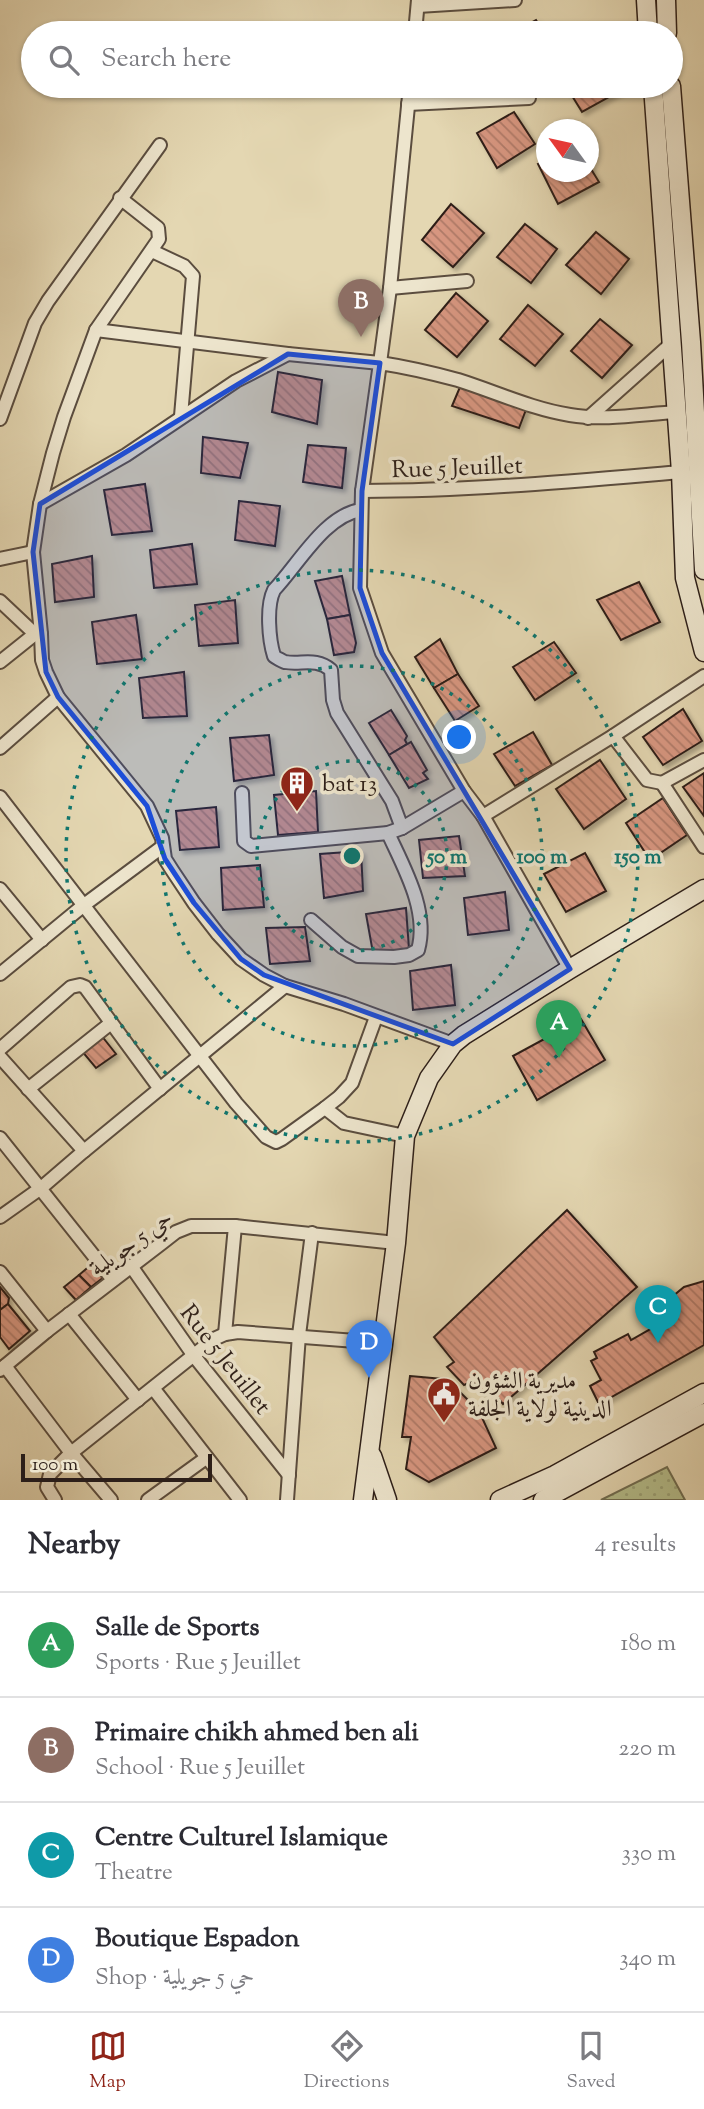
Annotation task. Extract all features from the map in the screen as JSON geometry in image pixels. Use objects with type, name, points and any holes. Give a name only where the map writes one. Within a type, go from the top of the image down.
[{"type":"main road","points":[[646,0],[647,21]]},
{"type":"main road","points":[[666,0],[667,21]]},
{"type":"main road","points":[[654,98],[681,472],[685,578],[704,652]]},
{"type":"main road","points":[[672,98],[697,341],[704,570]]},
{"type":"main road","points":[[363,1500],[396,1243],[405,1136],[429,1078],[453,1044],[464,1035],[704,889]]},
{"type":"main road","points":[[500,1500],[555,1475],[704,1393]]},
{"type":"main road","points":[[543,1500],[704,1413]]},
{"type":"main road","points":[[370,1449],[387,1500]]},
{"type":"street","points":[[416,21],[418,3],[515,0]]},
{"type":"street","name":"Rue 5 Jeuillet","points":[[409,98],[390,288],[362,491],[541,484],[681,472]]},
{"type":"street","points":[[408,104],[529,98]]},
{"type":"street","points":[[0,419],[41,312],[160,145]]},
{"type":"street","points":[[120,198],[158,228],[159,239],[96,330],[64,417],[40,504],[33,552],[42,660],[58,697],[147,806],[162,838],[165,859],[172,870],[218,934],[241,959],[285,986],[344,1004],[453,1044]]},
{"type":"street","points":[[152,251],[184,266],[193,276],[181,416]]},
{"type":"street","points":[[390,288],[467,281]]},
{"type":"street","points":[[96,330],[408,367],[458,380],[542,409],[588,418],[677,412]]},
{"type":"street","points":[[588,418],[671,344]]},
{"type":"street","points":[[40,504],[126,455],[236,381],[288,354]]},
{"type":"street","points":[[362,491],[360,588],[382,653],[464,791],[484,816],[570,969]]},
{"type":"street","points":[[361,510],[352,512],[327,527],[275,590],[271,598],[270,643],[274,656],[285,662],[311,661],[326,665],[331,670],[333,700],[337,713],[392,801],[402,828]]},
{"type":"street","points":[[0,559],[33,552]]},
{"type":"street","points":[[0,601],[38,634]]},
{"type":"street","points":[[0,662],[38,634]]},
{"type":"street","points":[[484,816],[704,676]]},
{"type":"street","points":[[0,748],[58,697]]},
{"type":"street","points":[[613,736],[647,780],[662,783],[704,760]]},
{"type":"street","points":[[662,783],[704,847]]},
{"type":"street","points":[[242,793],[244,841],[251,846],[388,833],[402,828],[464,791]]},
{"type":"street","points":[[0,797],[236,1103],[271,1141],[282,1139],[339,1097],[352,1083],[376,1017]]},
{"type":"street","points":[[311,920],[342,947],[358,956],[394,957],[409,955],[418,950],[421,935],[414,890],[388,833]]},
{"type":"street","points":[[0,974],[84,905],[162,847]]},
{"type":"street","points":[[0,889],[42,940]]},
{"type":"street","points":[[0,1049],[76,985],[85,988],[160,1089]]},
{"type":"street","points":[[0,1217],[41,1188],[285,986]]},
{"type":"street","points":[[29,1089],[111,1023]]},
{"type":"street","points":[[0,1057],[84,1151]]},
{"type":"street","points":[[325,1108],[344,1122],[405,1136]]},
{"type":"street","points":[[0,1138],[113,1280]]},
{"type":"street","name":"حي 5 جويلية","points":[[3,1368],[176,1232],[191,1226],[236,1226],[396,1243]]},
{"type":"street","points":[[225,1334],[236,1226]]},
{"type":"street","name":"Rue 5 Jeuillet","points":[[287,1500],[299,1335],[312,1233]]},
{"type":"street","name":"Rue 5 Jeuillet","points":[[131,1266],[194,1356],[289,1475]]},
{"type":"street","points":[[0,1272],[47,1331]]},
{"type":"street","points":[[69,1314],[138,1400]]},
{"type":"street","points":[[55,1500],[47,1487],[50,1474],[71,1453],[214,1339],[238,1332],[382,1343]]},
{"type":"street","points":[[3,1368],[111,1500]]},
{"type":"street","points":[[153,1388],[240,1500]]},
{"type":"street","points":[[148,1500],[206,1458]]},
{"type":"highlighted area","points":[[288,354],[380,363],[362,491],[360,588],[382,653],[570,969],[453,1044],[264,975],[241,959],[194,903],[165,859],[147,806],[58,697],[46,672],[33,552],[40,504]]},
{"type":"green space","points":[[667,1467],[685,1500],[601,1500]]},
{"type":"building","points":[[573,98],[607,98],[582,112]]},
{"type":"building","points":[[514,112],[535,144],[497,168],[477,133]]},
{"type":"building","points":[[547,182],[599,182],[558,204]]},
{"type":"building","points":[[451,204],[484,233],[453,267],[422,240]]},
{"type":"building","points":[[525,224],[557,249],[531,283],[497,257]]},
{"type":"building","points":[[596,232],[629,259],[601,294],[566,265]]},
{"type":"building","points":[[456,293],[488,321],[457,357],[425,330]]},
{"type":"building","points":[[528,305],[563,334],[535,366],[500,339]]},
{"type":"building","points":[[600,319],[632,345],[602,378],[571,351]]},
{"type":"building","points":[[278,372],[322,380],[317,424],[272,412]]},
{"type":"building","points":[[460,387],[527,407],[519,428],[452,406]]},
{"type":"building","points":[[203,437],[248,443],[240,478],[201,473]]},
{"type":"building","points":[[308,445],[346,448],[342,488],[303,482]]},
{"type":"building","points":[[145,484],[152,531],[112,535],[104,490]]},
{"type":"building","points":[[239,501],[280,506],[275,546],[235,540]]},
{"type":"building","points":[[192,544],[197,584],[154,588],[150,550]]},
{"type":"building","points":[[92,556],[94,597],[55,602],[52,564]]},
{"type":"building","points":[[342,576],[350,615],[327,619],[315,581]]},
{"type":"building","points":[[639,582],[660,622],[621,640],[597,600]]},
{"type":"building","points":[[235,600],[238,643],[199,646],[195,605]]},
{"type":"building","points":[[136,615],[142,659],[97,664],[92,622]]},
{"type":"building","points":[[350,615],[356,643],[354,652],[334,655],[327,619]]},
{"type":"building","points":[[440,639],[458,674],[434,688],[415,657]]},
{"type":"building","points":[[554,642],[576,673],[535,700],[513,667]]},
{"type":"building","points":[[184,672],[187,716],[143,718],[139,678]]},
{"type":"building","points":[[458,674],[479,706],[455,721],[434,688]]},
{"type":"building","points":[[683,709],[702,741],[663,765],[643,737]]},
{"type":"building","points":[[391,710],[407,736],[407,744],[389,755],[369,723]]},
{"type":"building","points":[[533,732],[552,765],[515,786],[494,754]]},
{"type":"building","points":[[269,735],[274,775],[234,781],[230,738]]},
{"type":"building","points":[[411,742],[427,770],[423,773],[428,779],[409,788],[389,755]]},
{"type":"building","points":[[600,760],[626,799],[584,829],[556,789]]},
{"type":"building","points":[[704,773],[704,816],[683,787]]},
{"type":"building","name":"bat 13","points":[[316,791],[318,832],[278,835],[274,795]]},
{"type":"building","points":[[663,798],[687,835],[650,860],[626,823]]},
{"type":"building","points":[[216,807],[219,847],[180,850],[176,811]]},
{"type":"building","points":[[459,836],[465,876],[423,878],[419,840]]},
{"type":"building","points":[[361,851],[363,891],[324,898],[320,854]]},
{"type":"building","points":[[585,853],[606,891],[566,912],[544,874]]},
{"type":"building","points":[[260,865],[264,907],[223,910],[221,868]]},
{"type":"building","points":[[505,892],[509,930],[468,935],[464,898]]},
{"type":"building","points":[[406,908],[409,949],[373,953],[366,914]]},
{"type":"building","points":[[305,927],[310,961],[270,964],[266,928]]},
{"type":"building","points":[[451,965],[455,1005],[413,1010],[410,971]]},
{"type":"building","points":[[581,1019],[605,1060],[537,1100],[513,1056]]},
{"type":"building","points":[[101,1035],[116,1054],[96,1068],[81,1050]]},
{"type":"building","points":[[567,1210],[637,1287],[503,1404],[490,1388],[481,1393],[473,1381],[464,1385],[447,1367],[454,1362],[434,1337]]},
{"type":"building","points":[[92,1264],[104,1277],[91,1287],[79,1275]]},
{"type":"building","points":[[79,1275],[91,1287],[76,1300],[64,1287]]},
{"type":"building","points":[[704,1281],[704,1345],[599,1404],[590,1386],[601,1380],[591,1361],[597,1358],[594,1352],[628,1334],[631,1340],[659,1324],[657,1320],[666,1315],[663,1310],[670,1306],[667,1301],[684,1287]]},
{"type":"building","points":[[0,1287],[9,1298],[8,1304],[0,1310]]},
{"type":"building","points":[[8,1304],[30,1331],[9,1349],[0,1337],[0,1310]]},
{"type":"building","name":"مديرية الشؤون الدينية لولاية الجلفة","points":[[410,1376],[443,1379],[455,1387],[479,1411],[496,1448],[429,1482],[406,1469],[411,1437],[402,1437]]},
{"type":"place","name":"Primaire chikh ahmed ben ali","points":[[361,337]]},
{"type":"place","name":"bat 13","points":[[297,813]]},
{"type":"place","name":"Salle de Sports","points":[[559,1058]]},
{"type":"place","name":"Centre Culturel Islamique","points":[[658,1343]]},
{"type":"place","name":"Boutique Espadon","points":[[369,1378]]},
{"type":"place","name":"مديرية الشؤون الدينية لولاية الجلفة","points":[[444,1424]]}]
